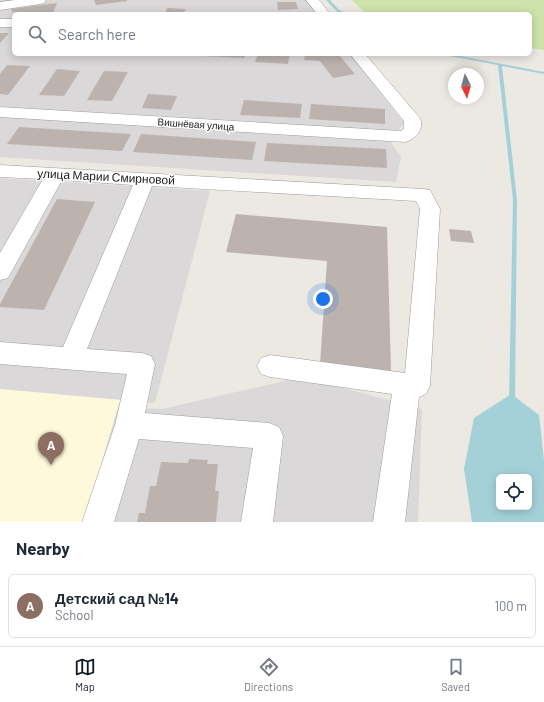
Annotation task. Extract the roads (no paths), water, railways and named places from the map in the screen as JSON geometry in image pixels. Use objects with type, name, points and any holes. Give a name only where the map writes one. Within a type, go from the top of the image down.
[{"type":"street","points":[[0,6],[40,0]]},
{"type":"street","points":[[312,0],[322,12]]},
{"type":"street","points":[[0,23],[12,24]]},
{"type":"street","name":"Вишнёвая улица","points":[[0,112],[405,137],[412,130],[413,121],[359,56]]},
{"type":"street","name":"улица Марии Смирновой","points":[[0,171],[423,196],[430,209],[417,386],[407,385]]},
{"type":"street","points":[[0,272],[56,174]]},
{"type":"street","points":[[71,358],[145,179]]},
{"type":"street","points":[[0,353],[142,364],[129,425],[98,522]]},
{"type":"street","points":[[270,366],[407,385],[389,522]]},
{"type":"street","points":[[129,425],[269,436],[257,522]]},
{"type":"water","points":[[511,394],[539,415],[544,460],[544,522],[472,522],[464,469],[474,418]]},
{"type":"waterway","points":[[328,0],[340,12]]},
{"type":"waterway","points":[[455,56],[500,65]]},
{"type":"waterway","points":[[500,65],[544,73]]},
{"type":"waterway","points":[[500,65],[515,200],[512,401]]},
{"type":"place","name":"Детский сад №14","points":[[51,465]]}]
